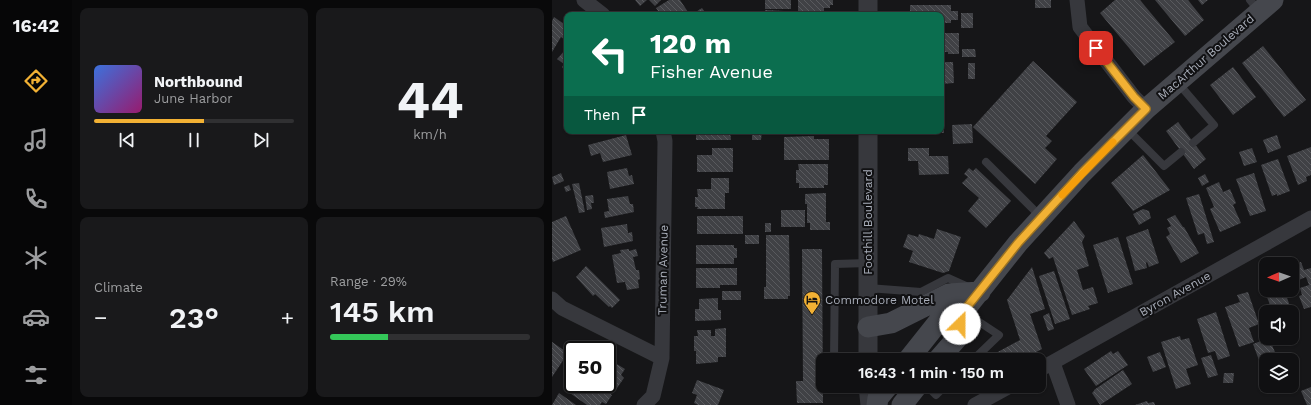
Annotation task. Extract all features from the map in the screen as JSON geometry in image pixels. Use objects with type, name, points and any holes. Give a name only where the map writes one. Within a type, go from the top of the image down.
[{"type":"main road","name":"MacArthur Boulevard","points":[[944,353],[958,337],[963,312],[1018,243],[1082,173],[1146,109],[1177,83],[1260,4]]},
{"type":"main road","points":[[868,327],[891,323],[949,294],[980,292]]},
{"type":"main road","points":[[913,353],[939,320],[963,312]]},
{"type":"main road","points":[[902,405],[911,393]]},
{"type":"street","points":[[584,0],[599,12]]},
{"type":"street","points":[[868,0],[868,12]]},
{"type":"street","points":[[1077,0],[1080,27],[1134,97],[1146,109]]},
{"type":"street","name":"Truman Avenue","points":[[644,405],[653,396],[662,358],[665,141],[664,134]]},
{"type":"street","name":"Foothill Boulevard","points":[[868,134],[868,353]]},
{"type":"street","name":"Byron Avenue","points":[[1046,366],[1311,218]]},
{"type":"street","points":[[552,299],[562,308],[662,358]]},
{"type":"street","points":[[1053,363],[1068,405]]},
{"type":"street","points":[[975,405],[997,393]]},
{"type":"lane","points":[[1177,83],[1214,125],[1193,142]]},
{"type":"lane","points":[[1127,128],[1164,166],[1181,152]]},
{"type":"lane","points":[[986,162],[1041,218]]},
{"type":"lane","points":[[834,353],[835,264],[868,263]]},
{"type":"lane","points":[[868,288],[921,292],[948,278],[980,292]]},
{"type":"lane","points":[[963,312],[999,335],[980,353]]},
{"type":"building","points":[[635,0],[647,0],[640,6]]},
{"type":"building","points":[[649,0],[661,0],[655,6]]},
{"type":"building","points":[[669,0],[680,0],[688,12],[659,12],[656,8]]},
{"type":"building","points":[[765,0],[791,0],[791,9],[765,9]]},
{"type":"building","points":[[798,0],[833,0],[833,5],[830,5],[830,8],[824,8],[824,12],[798,12]]},
{"type":"building","points":[[1035,0],[1051,0],[1051,8],[1035,8]]},
{"type":"building","points":[[1115,0],[1140,0],[1175,42],[1144,66],[1100,13]]},
{"type":"building","points":[[1155,0],[1188,0],[1204,20],[1185,36]]},
{"type":"building","points":[[1198,0],[1208,0],[1202,5]]},
{"type":"building","points":[[910,5],[951,5],[951,11],[958,11],[958,20],[951,20],[951,23],[944,23],[944,12],[910,12]]},
{"type":"building","points":[[702,8],[705,12],[696,12]]},
{"type":"building","points":[[765,10],[784,11],[784,12],[765,12]]},
{"type":"building","points":[[961,13],[973,13],[973,28],[961,28]]},
{"type":"building","points":[[554,17],[564,24],[564,39],[561,37],[552,52],[552,21]]},
{"type":"building","points":[[944,33],[959,33],[959,54],[948,54],[948,52],[944,52]]},
{"type":"building","points":[[1263,46],[1306,100],[1284,117],[1242,63]]},
{"type":"building","points":[[962,49],[975,49],[976,57],[962,57]]},
{"type":"building","points":[[564,51],[564,64],[557,59]]},
{"type":"building","points":[[1033,61],[1077,102],[1046,136],[1052,141],[1045,148],[1057,159],[1035,184],[973,127]]},
{"type":"building","points":[[944,62],[953,62],[954,83],[944,84]]},
{"type":"building","points":[[968,63],[975,63],[975,79],[968,79]]},
{"type":"building","points":[[1233,67],[1256,97],[1233,115],[1210,85]]},
{"type":"building","points":[[1178,122],[1206,159],[1194,169],[1166,131]]},
{"type":"building","points":[[972,124],[973,143],[953,144],[952,125]]},
{"type":"building","points":[[696,134],[730,134],[731,140],[696,140]]},
{"type":"building","points":[[752,134],[762,134],[761,140],[752,140]]},
{"type":"building","points":[[626,135],[632,155],[603,162],[600,153],[591,156],[588,145]]},
{"type":"building","points":[[1277,135],[1281,148],[1268,153],[1263,140]]},
{"type":"building","points":[[814,136],[814,139],[829,139],[829,160],[784,160],[784,137]]},
{"type":"building","points":[[1311,147],[1311,175],[1306,177],[1307,181],[1298,185],[1287,156]]},
{"type":"building","points":[[712,148],[733,148],[733,172],[697,172],[697,155],[712,155]]},
{"type":"building","points":[[908,148],[929,148],[929,156],[948,156],[949,174],[919,175],[918,161],[908,161]]},
{"type":"building","points":[[1252,148],[1257,162],[1244,166],[1239,152]]},
{"type":"building","points":[[1143,155],[1170,190],[1133,211],[1111,183]]},
{"type":"building","points":[[1278,159],[1290,191],[1277,196],[1277,194],[1272,196],[1261,165]]},
{"type":"building","points":[[798,164],[828,164],[828,185],[824,185],[824,188],[799,188],[799,183],[796,183],[796,170],[799,170]]},
{"type":"building","points":[[627,168],[629,176],[632,175],[634,184],[610,189],[607,172]]},
{"type":"building","points":[[969,168],[973,171],[976,168],[1011,201],[986,228],[968,211],[979,198],[962,183],[968,177],[964,174]]},
{"type":"building","points":[[561,173],[564,181],[554,185],[552,177]]},
{"type":"building","points":[[1254,173],[1266,211],[1250,216],[1236,179]]},
{"type":"building","points":[[1205,174],[1209,182],[1202,186],[1198,178]]},
{"type":"building","points":[[711,178],[729,178],[729,193],[725,193],[725,209],[697,209],[698,207],[695,207],[695,197],[698,197],[697,189],[711,189]]},
{"type":"building","points":[[1219,182],[1223,192],[1230,189],[1236,203],[1233,205],[1241,223],[1220,232],[1210,209],[1214,207],[1206,188]]},
{"type":"building","points":[[579,183],[585,212],[579,213],[572,184]]},
{"type":"building","points":[[569,185],[571,190],[566,192],[564,187]]},
{"type":"building","points":[[826,193],[826,222],[830,222],[830,230],[810,230],[810,223],[807,223],[807,204],[805,204],[805,194]]},
{"type":"building","points":[[1199,194],[1214,242],[1207,244],[1204,233],[1198,235],[1186,198]]},
{"type":"building","points":[[593,195],[594,203],[591,203],[592,209],[587,210],[585,196]]},
{"type":"building","points":[[628,196],[630,204],[633,204],[634,212],[605,218],[604,212],[609,211],[607,199]]},
{"type":"building","points":[[1143,209],[1149,211],[1151,218],[1139,225],[1133,214]]},
{"type":"building","points":[[781,210],[805,210],[805,227],[781,227]]},
{"type":"building","points":[[1175,215],[1184,227],[1199,253],[1181,263],[1166,237],[1170,234],[1167,228],[1171,226],[1167,219]]},
{"type":"building","points":[[566,216],[581,250],[553,262],[552,222]]},
{"type":"building","points":[[697,216],[743,216],[743,234],[697,234]]},
{"type":"building","points":[[1074,221],[1085,236],[1082,242],[1089,266],[1077,270],[1083,290],[1093,287],[1098,303],[1088,306],[1090,309],[1072,315],[1053,257],[1049,259],[1044,253]]},
{"type":"building","points":[[765,223],[771,223],[771,232],[765,232]]},
{"type":"building","points":[[627,224],[628,233],[632,232],[633,241],[604,247],[601,228]]},
{"type":"building","points":[[937,229],[961,237],[949,271],[943,273],[909,262],[913,251],[903,247],[908,234],[918,237],[919,234],[934,239]]},
{"type":"building","points":[[1148,229],[1159,263],[1149,267],[1147,262],[1147,268],[1135,271],[1126,237]]},
{"type":"building","points":[[745,235],[759,235],[759,244],[745,244]]},
{"type":"building","points":[[766,235],[789,235],[790,296],[788,296],[788,299],[764,299],[764,287],[766,287]]},
{"type":"building","points":[[1118,237],[1133,284],[1108,293],[1093,245]]},
{"type":"building","points":[[696,245],[734,245],[734,248],[737,248],[737,258],[734,258],[734,264],[696,264]]},
{"type":"building","points":[[629,249],[629,251],[636,249],[638,256],[633,257],[636,270],[639,270],[640,279],[638,280],[639,288],[627,290],[625,282],[617,283],[612,255],[621,253],[620,250]]},
{"type":"building","name":"Commodore Motel","points":[[802,249],[822,249],[823,353],[816,353],[816,393],[823,393],[823,403],[797,403],[796,381],[803,381]]},
{"type":"building","points":[[1301,262],[1304,270],[1311,268],[1311,307],[1304,309],[1299,296],[1302,295],[1300,288],[1309,285],[1306,277],[1299,280],[1299,263]]},
{"type":"building","points":[[586,266],[620,300],[612,308],[595,294],[593,296],[576,277]]},
{"type":"building","points":[[1032,267],[1045,309],[1030,314],[1042,349],[1034,353],[996,353],[1020,340],[1007,300]]},
{"type":"building","points":[[696,268],[737,268],[737,285],[720,285],[720,288],[696,288]]},
{"type":"building","points":[[1054,271],[1070,319],[1055,324],[1039,276]]},
{"type":"building","points":[[722,291],[741,291],[741,300],[722,300]]},
{"type":"building","points":[[1248,292],[1259,324],[1249,328],[1254,342],[1239,347],[1225,307],[1240,302],[1237,295]]},
{"type":"building","points":[[1267,297],[1287,297],[1290,305],[1270,305]]},
{"type":"building","points":[[718,298],[718,310],[721,310],[721,320],[695,321],[695,309],[699,309],[699,299]]},
{"type":"building","points":[[1216,312],[1230,356],[1218,360],[1215,351],[1208,353],[1197,319]]},
{"type":"building","points":[[1049,313],[1054,329],[1048,331],[1043,316]]},
{"type":"building","points":[[726,328],[726,357],[718,357],[718,362],[696,364],[694,336],[698,336],[697,330],[711,330],[711,336],[715,336],[715,329]]},
{"type":"building","points":[[1180,336],[1181,340],[1189,338],[1198,365],[1186,369],[1191,384],[1176,389],[1161,342]]},
{"type":"building","points":[[552,342],[564,350],[564,359],[552,377]]},
{"type":"building","points":[[1259,342],[1259,345],[1272,345],[1275,353],[1259,353],[1259,360],[1253,344]]},
{"type":"building","points":[[1111,351],[1113,354],[1118,351],[1128,365],[1096,386],[1084,369]]},
{"type":"building","points":[[1160,352],[1166,367],[1153,372],[1147,357]]},
{"type":"building","points":[[1211,355],[1218,375],[1208,378],[1201,358]]},
{"type":"building","points":[[616,364],[625,369],[621,375],[624,378],[616,390]]},
{"type":"building","points":[[1123,370],[1132,384],[1100,405],[1092,393],[1094,390]]},
{"type":"building","points":[[1224,373],[1234,373],[1233,383],[1223,383]]},
{"type":"building","points":[[697,380],[724,390],[718,405],[698,405],[694,403],[697,395],[692,393]]},
{"type":"building","points":[[1311,387],[1311,405],[1307,405],[1301,391]]},
{"type":"building","points":[[559,393],[576,405],[552,405]]},
{"type":"building","points":[[570,393],[609,393],[612,395],[606,404],[602,402],[600,405],[587,405]]},
{"type":"building","points":[[1147,401],[1148,403],[1154,402],[1155,405],[1135,405]]},
{"type":"slow traffic","points":[[1062,195],[1113,142]]},
{"type":"place","name":"Commodore Motel","points":[[812,315]]},
{"type":"route","points":[[960,324],[963,312],[1018,243],[1082,173],[1146,109],[1134,97],[1096,48]]}]
